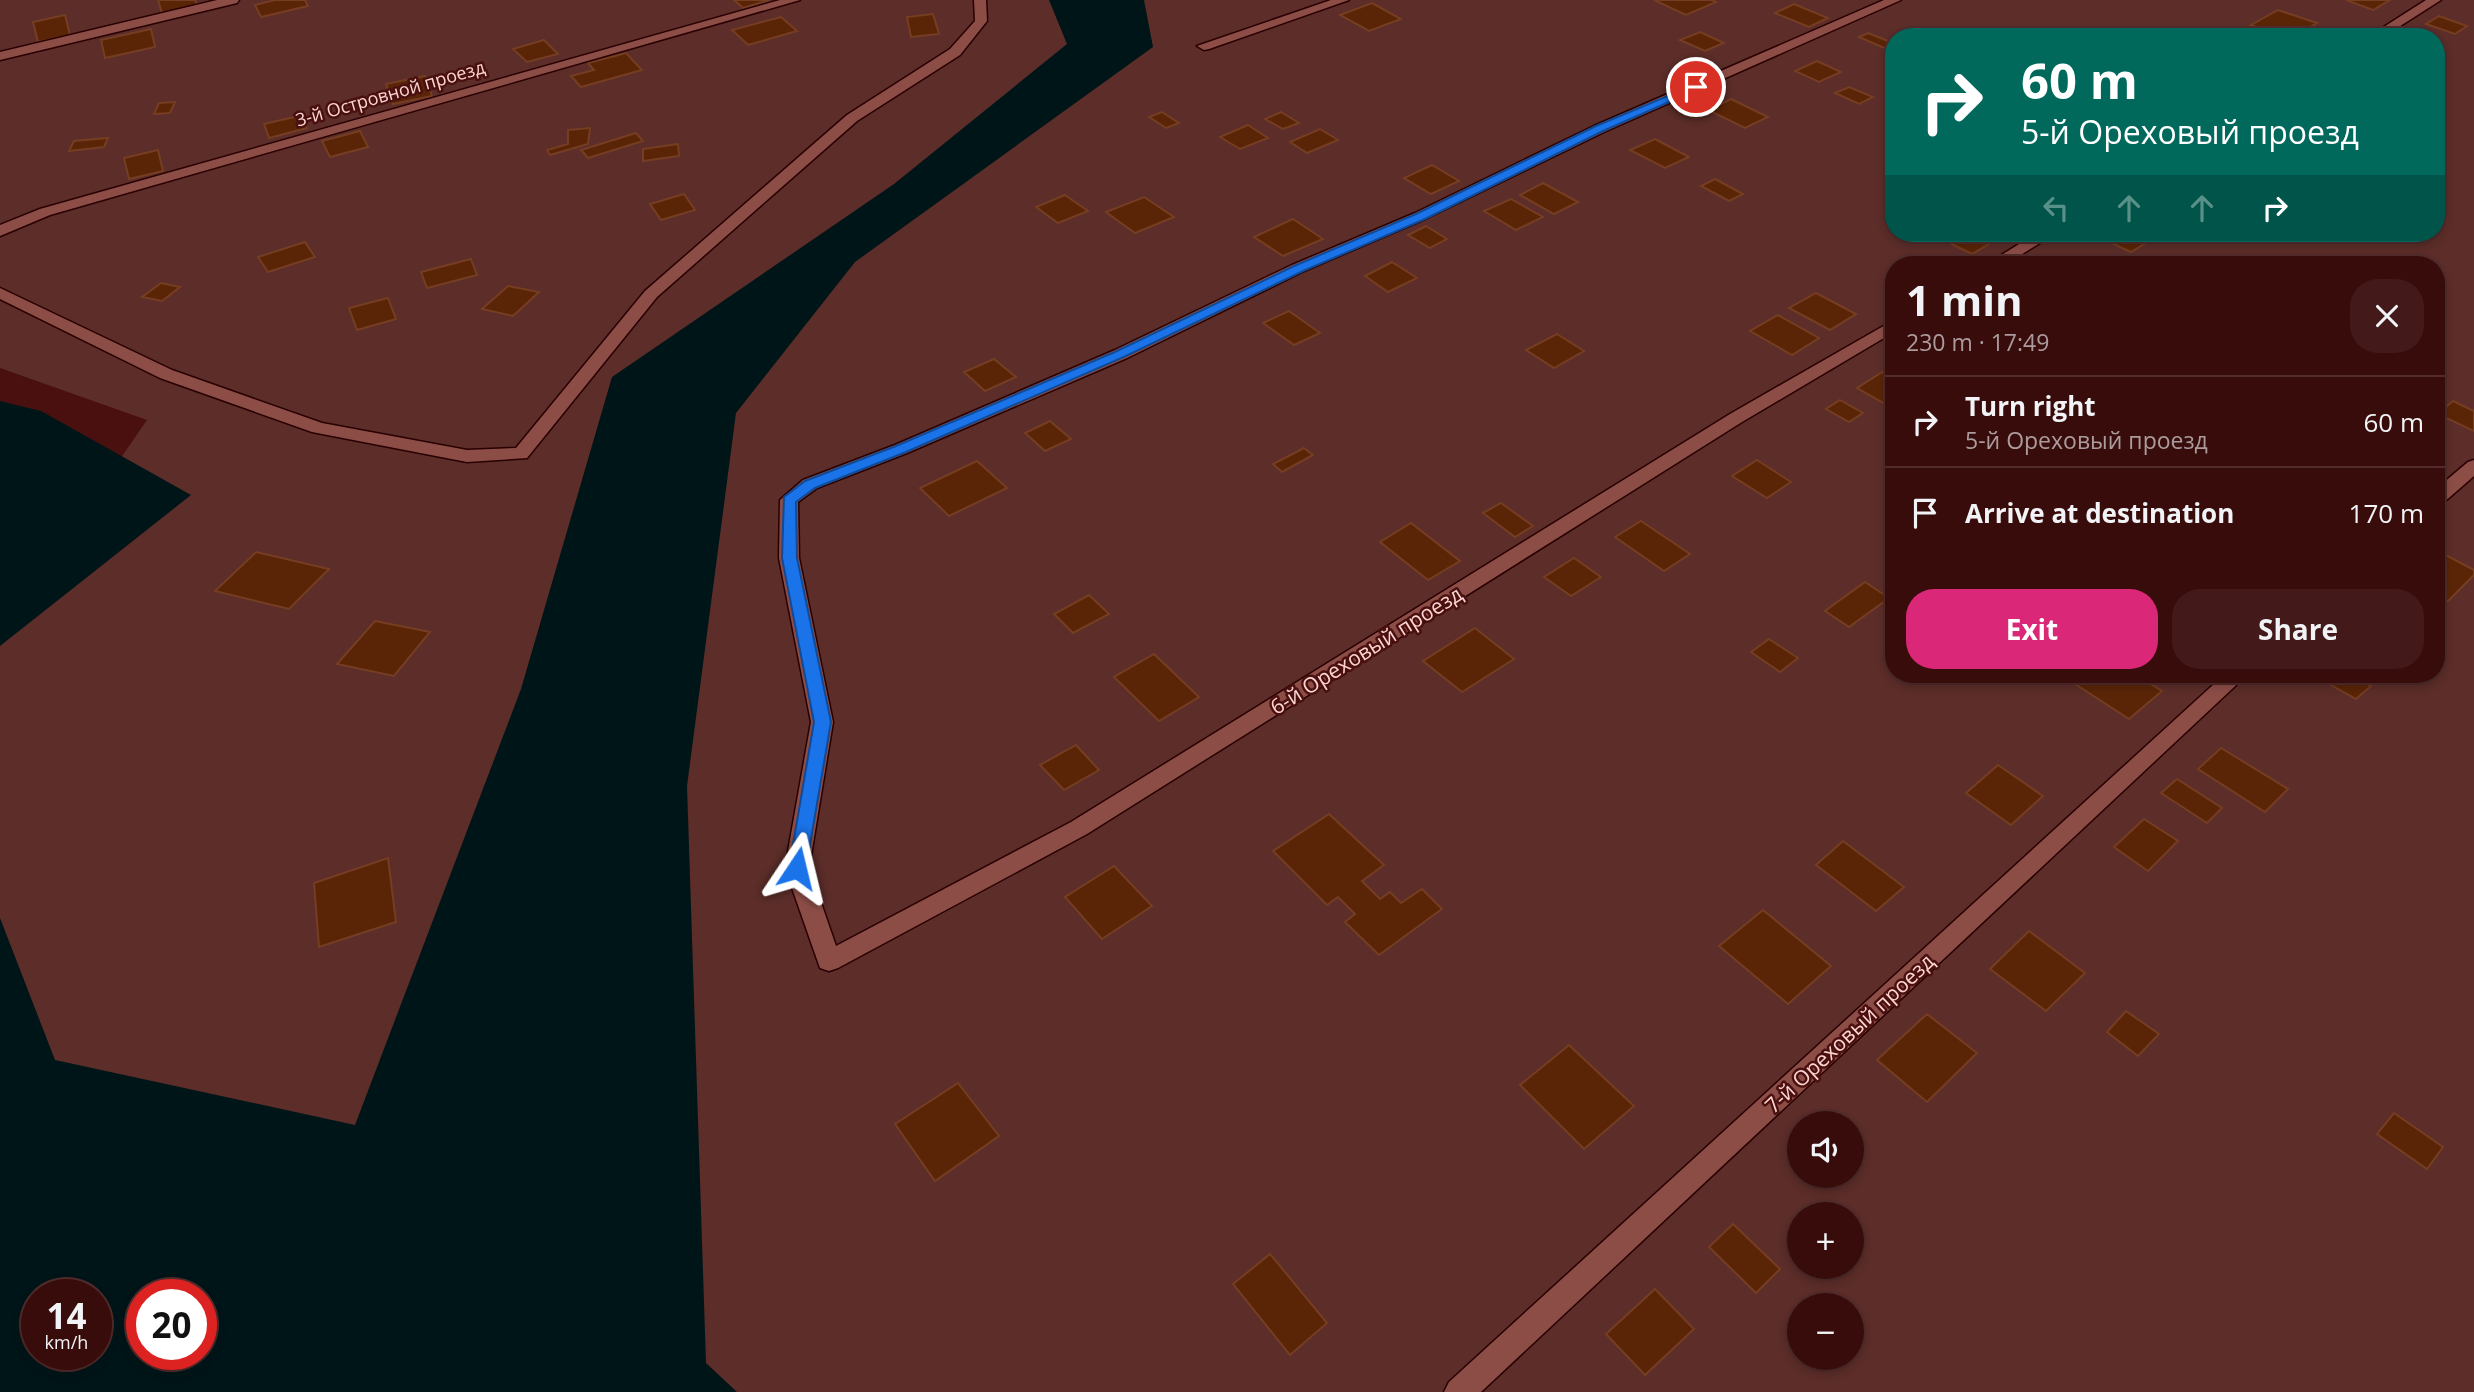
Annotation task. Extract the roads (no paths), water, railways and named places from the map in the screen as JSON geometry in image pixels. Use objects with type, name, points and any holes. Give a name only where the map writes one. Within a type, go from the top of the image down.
[{"type":"lane","points":[[0,56],[233,0]]},
{"type":"lane","name":"3-й Островной проезд","points":[[0,231],[58,208],[793,0]]},
{"type":"lane","points":[[0,293],[166,374],[318,428],[467,456],[520,454],[651,294],[852,118],[955,52],[981,21],[980,0]]},
{"type":"lane","points":[[1204,46],[1343,0]]},
{"type":"lane","name":"6-й Ореховый проезд","points":[[1885,330],[1736,418],[1079,828],[829,961],[797,868],[822,722],[789,558],[789,500],[810,484],[901,449],[1121,354],[1298,268],[1420,216],[1599,129],[1895,0]]},
{"type":"lane","points":[[2389,28],[2435,0]]},
{"type":"lane","points":[[2009,256],[2033,242]]},
{"type":"lane","points":[[2445,491],[2474,466]]},
{"type":"lane","name":"7-й Ореховый проезд","points":[[1458,1392],[2228,683]]}]
